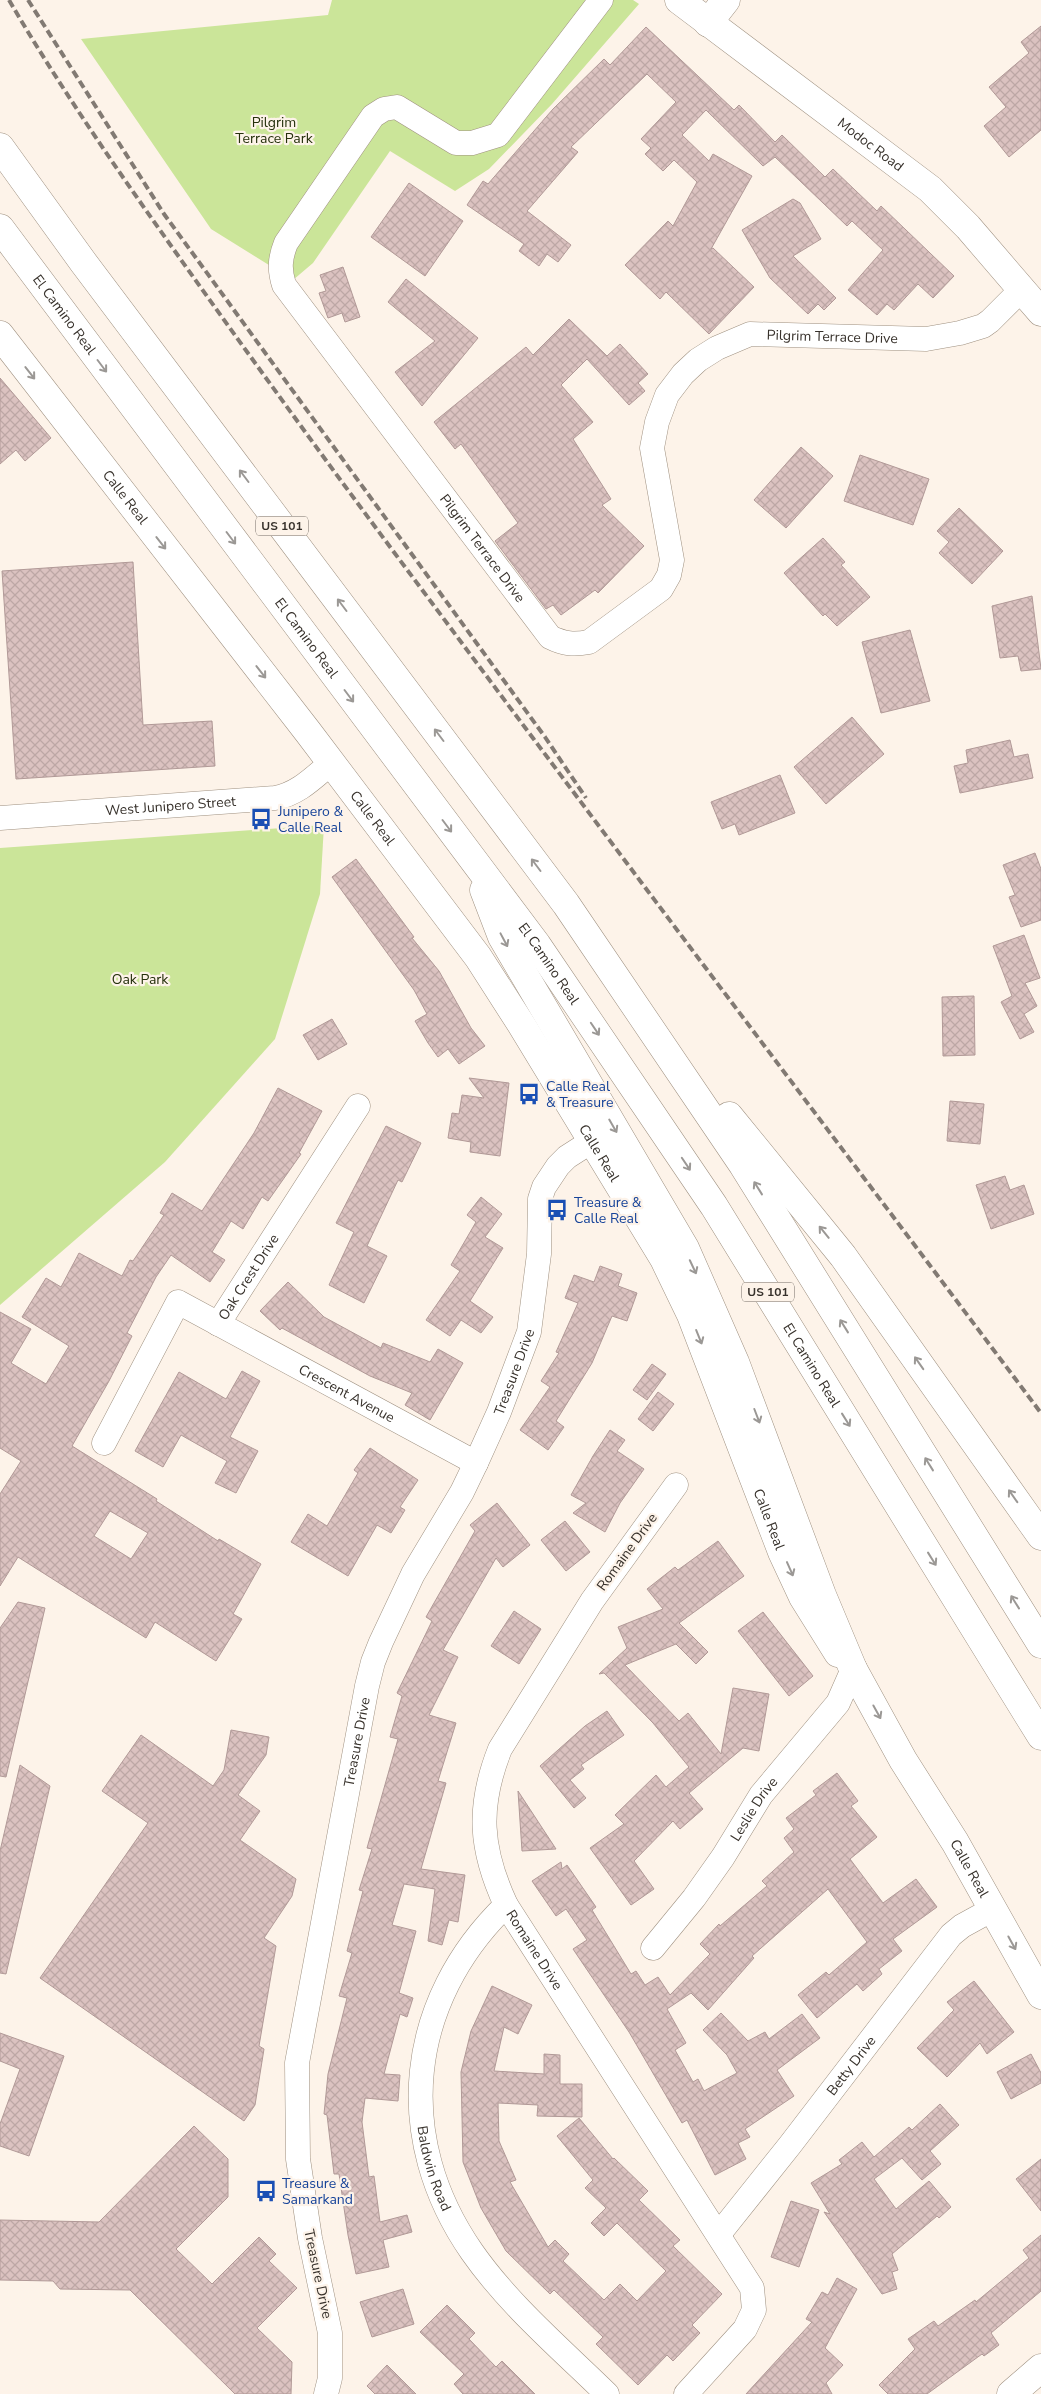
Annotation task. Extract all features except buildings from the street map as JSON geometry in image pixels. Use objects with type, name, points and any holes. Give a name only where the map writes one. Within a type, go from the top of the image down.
[{"type":"main road","name":"Modoc Road","points":[[679,0],[930,189],[968,227],[1041,312]]},
{"type":"main road","points":[[708,23],[726,0]]},
{"type":"main road","name":"US 101","points":[[0,147],[89,270],[566,904],[743,1165],[1041,1644]]},
{"type":"main road","name":"El Camino Real","points":[[0,228],[579,1004],[714,1206],[1041,1736]]},
{"type":"main road","name":"Calle Real","points":[[0,335],[331,763],[478,957],[521,1024],[664,1259],[687,1307],[782,1552],[803,1597],[842,1658],[853,1670],[903,1760],[955,1842],[1041,1995]]},
{"type":"main road","points":[[474,862],[502,937],[685,1248],[735,1362],[822,1595],[853,1670]]},
{"type":"main road","points":[[566,904],[716,1099],[843,1256],[1041,1536]]},
{"type":"main road","points":[[1011,2394],[1041,2368]]},
{"type":"street","name":"Pilgrim Terrace Drive","points":[[601,0],[498,135],[472,143],[456,143],[397,107],[384,109],[374,116],[286,243],[280,256],[280,271],[284,284],[550,637],[561,643],[575,645],[588,642],[661,589],[669,575],[672,560],[652,448],[657,422],[668,395],[683,374],[698,360],[716,348],[750,334],[926,339],[960,333],[983,326],[1022,289]]},
{"type":"street","name":"West Junipero Street","points":[[0,818],[289,796],[331,763]]},
{"type":"street","name":"Oak Crest Drive","points":[[104,1443],[178,1302],[218,1324],[358,1106]]},
{"type":"street","name":"Treasure Drive","points":[[326,2394],[330,2378],[330,2333],[310,2238],[298,2159],[297,2063],[373,1662],[413,1574],[462,1492],[476,1463],[499,1412],[529,1332],[539,1254],[540,1199],[544,1187],[558,1166],[567,1157],[592,1141]]},
{"type":"street","name":"Crescent Avenue","points":[[218,1324],[476,1463]]},
{"type":"street","name":"Romaine Drive","points":[[676,1485],[592,1601],[500,1749],[491,1772],[484,1807],[483,1829],[490,1866],[506,1905],[532,1949],[752,2288],[754,2310],[745,2329],[686,2394]]},
{"type":"street","name":"Leslie Drive","points":[[653,1948],[699,1892],[723,1858],[761,1795],[838,1703],[853,1670]]},
{"type":"street","name":"Baldwin Road","points":[[506,1905],[488,1923],[464,1953],[443,1991],[432,2023],[424,2057],[420,2096],[428,2162],[437,2188],[453,2220],[488,2273],[518,2306],[607,2394]]},
{"type":"street","name":"Betty Drive","points":[[718,2234],[790,2145],[951,1935],[962,1926],[993,1909]]},
{"type":"green space","name":"Pilgrim Terrace Park","points":[[332,0],[633,0],[639,4],[552,104],[489,169],[455,191],[390,151],[313,263],[293,280],[211,229],[81,39],[328,15]]},
{"type":"green space","name":"Oak Park","points":[[324,825],[320,894],[275,1039],[165,1162],[0,1305],[0,848]]},
{"type":"railway","points":[[9,0],[52,71],[122,175],[307,435],[1041,1413]]},
{"type":"railway","points":[[28,0],[164,214],[545,737],[586,798]]},
{"type":"place","name":"Junipero & Calle Real","points":[[261,819]]},
{"type":"place","name":"Calle Real & Treasure","points":[[529,1094]]},
{"type":"place","name":"Treasure & Calle Real","points":[[557,1210]]},
{"type":"place","name":"Treasure & Samarkand","points":[[266,2191]]}]
